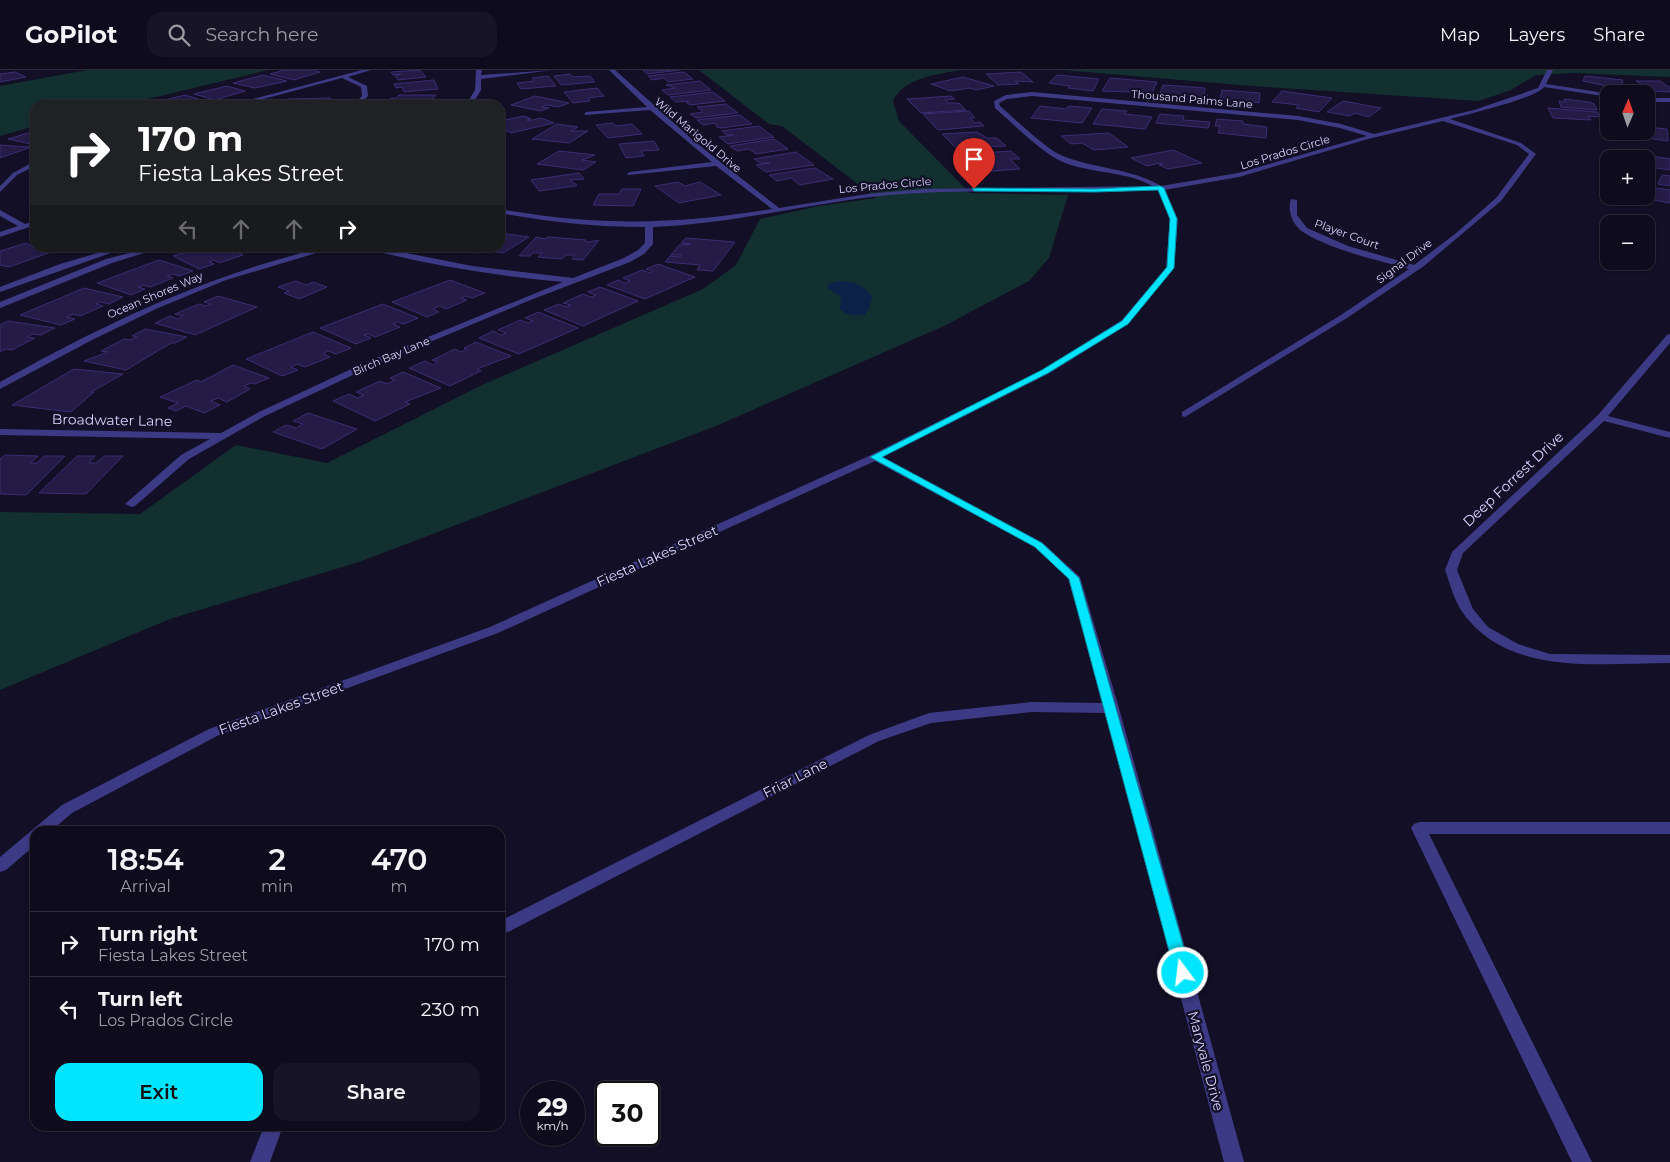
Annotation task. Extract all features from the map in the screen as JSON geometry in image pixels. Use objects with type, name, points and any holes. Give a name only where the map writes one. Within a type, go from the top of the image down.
[{"type":"street","points":[[253,100],[368,70]]},
{"type":"street","points":[[472,100],[478,90],[479,70]]},
{"type":"street","points":[[480,77],[550,70]]},
{"type":"street","name":"Wild Marigold Drive","points":[[612,70],[650,108],[714,164],[776,209]]},
{"type":"street","points":[[1550,70],[1543,85],[1600,93]]},
{"type":"street","points":[[343,77],[364,86],[364,96],[360,100]]},
{"type":"street","name":"Los Prados Circle","points":[[505,212],[547,220],[598,224],[649,224],[706,221],[880,194],[947,190],[1160,188],[1213,182],[1248,174],[1375,136],[1508,103],[1540,90],[1543,85]]},
{"type":"street","name":"Thousand Palms Lane","points":[[1160,188],[1150,182],[1120,172],[1085,166],[1058,157],[997,108],[996,102],[1006,97],[1032,94],[1298,118],[1341,126],[1375,136]]},
{"type":"street","points":[[1655,100],[1670,100]]},
{"type":"street","points":[[586,114],[650,108]]},
{"type":"street","name":"Signal Drive","points":[[1185,414],[1357,308],[1414,268],[1495,204],[1533,154],[1519,144],[1442,119]]},
{"type":"street","points":[[630,174],[714,164]]},
{"type":"street","points":[[0,190],[15,174],[30,166]]},
{"type":"street","name":"Fiesta Lakes Street","points":[[47,826],[67,809],[214,732],[494,630],[875,457],[1045,372],[1125,322],[1170,268],[1174,219],[1160,188]]},
{"type":"street","name":"Player Court","points":[[1293,200],[1293,215],[1304,230],[1344,248],[1414,268]]},
{"type":"street","points":[[0,212],[5,217],[25,226]]},
{"type":"street","points":[[0,235],[30,224]]},
{"type":"street","name":"Birch Bay Lane","points":[[131,504],[186,457],[262,414],[365,366],[641,252],[649,244],[649,224]]},
{"type":"street","points":[[0,290],[63,266],[108,252]]},
{"type":"street","points":[[0,305],[109,261],[142,252]]},
{"type":"street","name":"Ocean Shores Way","points":[[0,386],[95,334],[144,311],[223,280],[316,252]]},
{"type":"street","points":[[389,252],[411,258],[489,272],[576,280]]},
{"type":"street","name":"Deep Forrest Drive","points":[[1670,337],[1602,417],[1458,552],[1451,570],[1467,610],[1484,630],[1513,647],[1549,658],[1670,659]]},
{"type":"street","points":[[1602,417],[1670,435]]},
{"type":"street","name":"Broadwater Lane","points":[[0,432],[223,436]]},
{"type":"street","name":"Maryvale Drive","points":[[875,457],[1039,545],[1074,578],[1112,708],[1234,1162]]},
{"type":"street","name":"Friar Lane","points":[[505,926],[874,738],[929,718],[1032,707],[1112,708]]},
{"type":"street","points":[[1582,1162],[1419,828],[1670,828]]},
{"type":"street","points":[[0,866],[30,840]]},
{"type":"street","points":[[260,1162],[272,1131]]},
{"type":"green space","points":[[87,70],[268,70],[144,100],[30,100],[30,127],[0,136],[0,86]]},
{"type":"green space","points":[[699,70],[962,70],[923,78],[905,87],[893,101],[899,121],[970,193],[1068,195],[1049,258],[1029,281],[944,326],[716,426],[359,562],[170,619],[0,690],[0,512],[140,514],[236,445],[327,463],[482,385],[703,289],[736,265],[760,219],[819,206],[876,198],[782,126],[769,124]]},
{"type":"green space","points":[[1062,70],[1670,70],[1670,77],[1573,73],[1536,75],[1511,90],[1479,101],[1252,86]]},
{"type":"water","points":[[838,281],[857,284],[872,296],[870,306],[865,315],[848,314],[840,309],[841,297],[828,288],[828,284]]},
{"type":"building","points":[[285,70],[314,70],[320,72],[294,80],[270,74]]},
{"type":"building","points":[[420,70],[426,77],[398,80],[395,76],[401,74],[393,75],[391,72]]},
{"type":"building","points":[[643,70],[680,70],[647,74]]},
{"type":"building","points":[[15,72],[26,77],[0,82],[0,74]]},
{"type":"building","points":[[684,72],[693,79],[668,82],[664,78],[652,80],[648,76]]},
{"type":"building","points":[[1021,72],[1033,82],[1015,81],[1019,84],[998,85],[986,74]]},
{"type":"building","points":[[570,74],[573,77],[590,76],[595,82],[561,85],[554,76]]},
{"type":"building","points":[[263,75],[287,81],[255,88],[233,83]]},
{"type":"building","points":[[1057,75],[1099,79],[1093,91],[1068,88],[1070,86],[1049,83]]},
{"type":"building","points":[[548,76],[556,86],[521,89],[517,83],[534,81],[532,78]]},
{"type":"building","points":[[1585,76],[1623,80],[1622,85],[1602,85],[1583,81]]},
{"type":"building","points":[[963,77],[994,86],[976,90],[970,88],[951,91],[931,84]]},
{"type":"building","points":[[1110,78],[1157,82],[1152,93],[1102,91]]},
{"type":"building","points":[[434,80],[438,89],[404,92],[402,87],[396,88],[394,84]]},
{"type":"building","points":[[700,81],[711,90],[668,95],[662,90],[675,88],[666,85]]},
{"type":"building","points":[[1636,81],[1660,81],[1670,88],[1670,92],[1655,91],[1655,85],[1642,85]]},
{"type":"building","points":[[1163,85],[1205,88],[1204,94],[1208,95],[1206,101],[1181,99],[1182,96],[1160,93]]},
{"type":"building","points":[[227,86],[245,91],[215,100],[194,94]]},
{"type":"building","points":[[597,88],[604,96],[588,98],[590,101],[573,103],[564,92]]},
{"type":"building","points":[[1222,90],[1260,93],[1259,103],[1242,100],[1241,104],[1219,102]]},
{"type":"building","points":[[1282,91],[1332,98],[1319,112],[1296,108],[1299,105],[1272,102]]},
{"type":"building","points":[[713,92],[725,101],[690,105],[686,102],[689,101],[676,102],[670,97]]},
{"type":"building","points":[[185,95],[201,100],[164,100]]},
{"type":"building","points":[[399,95],[436,95],[432,100],[389,100]]},
{"type":"building","points":[[535,96],[569,103],[558,107],[547,105],[542,107],[549,108],[541,111],[511,105]]},
{"type":"building","points":[[951,96],[955,99],[945,100],[949,103],[959,103],[966,110],[921,113],[907,99]]},
{"type":"building","points":[[331,98],[329,100],[288,99]]},
{"type":"building","points":[[1564,99],[1589,102],[1594,104],[1597,110],[1561,107],[1559,101],[1565,102]]},
{"type":"building","points":[[1343,101],[1381,108],[1369,117],[1355,113],[1350,116],[1327,112]]},
{"type":"building","points":[[726,104],[738,113],[696,118],[690,114],[703,112],[697,107]]},
{"type":"building","points":[[1040,106],[1066,109],[1069,106],[1092,108],[1082,123],[1031,118]]},
{"type":"building","points":[[1548,108],[1597,112],[1600,117],[1588,116],[1591,120],[1553,118]]},
{"type":"building","points":[[1102,109],[1127,111],[1125,114],[1152,117],[1145,129],[1093,124]]},
{"type":"building","points":[[969,111],[975,118],[970,118],[975,123],[980,122],[984,126],[938,130],[923,114]]},
{"type":"building","points":[[1160,114],[1184,116],[1183,120],[1210,122],[1208,128],[1156,123]]},
{"type":"building","points":[[740,115],[752,124],[721,128],[717,127],[715,123],[703,125],[697,120]]},
{"type":"building","points":[[524,116],[531,119],[528,121],[541,118],[554,123],[511,133],[505,130],[505,120]]},
{"type":"building","points":[[1217,119],[1243,121],[1243,124],[1267,127],[1266,138],[1218,133],[1220,126],[1215,126]]},
{"type":"building","points":[[613,123],[616,126],[632,124],[642,134],[608,138],[596,125]]},
{"type":"building","points":[[557,124],[578,127],[571,131],[588,131],[569,143],[532,139]]},
{"type":"building","points":[[759,126],[774,137],[728,144],[719,137],[733,135],[727,135],[722,131]]},
{"type":"building","points":[[1655,128],[1667,129],[1668,141],[1655,139]]},
{"type":"building","points":[[30,132],[30,144],[8,139]]},
{"type":"building","points":[[977,132],[987,138],[997,138],[1006,146],[956,148],[942,134]]},
{"type":"building","points":[[1109,133],[1128,147],[1094,150],[1082,143],[1071,144],[1061,136]]},
{"type":"building","points":[[774,139],[788,149],[756,154],[749,149],[737,151],[730,146]]},
{"type":"building","points":[[654,141],[659,150],[641,151],[644,156],[626,158],[619,144]]},
{"type":"building","points":[[0,145],[30,147],[30,147],[0,158]]},
{"type":"building","points":[[1173,150],[1202,163],[1168,169],[1159,165],[1163,164],[1160,163],[1147,166],[1131,158]]},
{"type":"building","points":[[559,151],[595,155],[582,160],[596,162],[583,170],[537,164]]},
{"type":"building","points":[[1011,151],[1020,159],[1010,159],[1020,169],[981,172],[974,165],[964,162],[957,155]]},
{"type":"building","points":[[796,152],[814,165],[766,172],[756,165],[770,163],[760,163],[754,159]]},
{"type":"building","points":[[1655,157],[1670,159],[1670,170],[1655,168]]},
{"type":"building","points":[[815,168],[833,179],[800,185],[791,178],[777,181],[769,175]]},
{"type":"building","points":[[579,173],[584,179],[570,180],[577,185],[575,186],[539,191],[531,180]]},
{"type":"building","points":[[1662,175],[1670,176],[1670,186],[1658,184]]},
{"type":"building","points":[[678,182],[685,186],[700,182],[721,195],[679,203],[655,186]]},
{"type":"building","points":[[622,189],[641,189],[633,206],[593,205],[599,194],[619,194]]},
{"type":"building","points":[[1655,189],[1670,190],[1670,203],[1655,200]]},
{"type":"building","points":[[505,234],[529,237],[505,252]]},
{"type":"building","points":[[536,237],[586,240],[589,242],[599,240],[583,260],[572,259],[575,255],[566,255],[562,259],[538,257],[542,253],[519,256]]},
{"type":"building","points":[[686,238],[735,242],[713,271],[697,270],[700,265],[665,262],[670,256],[680,257],[681,255],[671,255],[679,245],[691,244],[681,243]]},
{"type":"building","points":[[26,243],[30,245],[30,252],[51,252],[9,267],[0,265],[0,251]]},
{"type":"building","points":[[186,252],[237,252],[243,255],[219,263],[214,260],[209,262],[214,264],[199,269],[173,256]]},
{"type":"building","points":[[159,260],[193,271],[179,276],[172,274],[167,276],[173,278],[150,287],[143,285],[138,287],[145,289],[131,295],[97,283]]},
{"type":"building","points":[[658,264],[695,277],[645,299],[607,285],[618,280],[625,283],[630,281],[623,278],[642,270],[650,273],[653,271],[646,269]]},
{"type":"building","points":[[450,280],[485,293],[472,298],[465,296],[461,298],[467,300],[446,309],[440,306],[433,309],[439,312],[427,317],[392,302]]},
{"type":"building","points":[[295,281],[306,285],[313,282],[327,287],[299,299],[284,293],[289,291],[278,287]]},
{"type":"building","points":[[600,287],[638,301],[583,326],[544,310],[559,304],[566,307],[571,305],[563,303],[583,294],[591,297],[596,295],[588,292]]},
{"type":"building","points":[[84,288],[123,297],[109,304],[101,302],[96,304],[103,306],[80,316],[73,314],[67,317],[75,319],[61,325],[20,315]]},
{"type":"building","points":[[218,296],[257,307],[195,335],[155,323],[170,316],[178,319],[183,316],[175,314],[199,304],[206,306],[211,304],[204,302]]},
{"type":"building","points":[[383,304],[418,318],[404,324],[397,322],[393,324],[400,327],[375,337],[368,334],[364,335],[371,338],[356,344],[320,328]]},
{"type":"building","points":[[538,312],[578,328],[519,354],[479,338],[493,331],[501,335],[506,333],[498,330],[520,320],[528,323],[533,321],[525,318]]},
{"type":"building","points":[[8,321],[55,328],[41,335],[32,334],[27,337],[35,338],[12,350],[6,349],[0,352],[0,325]]},
{"type":"building","points":[[145,329],[187,337],[171,343],[126,370],[84,361],[108,352],[101,351],[124,339],[130,340],[137,337],[132,336]]},
{"type":"building","points":[[313,332],[351,348],[336,354],[328,351],[323,354],[330,357],[305,367],[297,364],[291,367],[298,370],[282,376],[246,359]]},
{"type":"building","points":[[476,342],[511,356],[477,369],[481,371],[450,386],[409,368],[425,361],[433,365],[438,362],[432,360],[455,349],[461,352],[467,349],[464,348]]},
{"type":"building","points":[[233,365],[269,378],[244,386],[250,389],[227,402],[218,398],[211,401],[220,405],[204,413],[186,406],[176,411],[168,408],[178,403],[160,397],[197,380],[201,382]]},
{"type":"building","points":[[74,369],[123,374],[91,392],[94,392],[71,412],[12,405]]},
{"type":"building","points":[[403,372],[441,388],[405,402],[410,404],[375,421],[333,401],[349,394],[357,398],[364,395],[356,392],[380,381],[387,384],[395,380],[390,378]]},
{"type":"building","points":[[308,413],[357,429],[322,449],[273,432],[286,425],[296,428],[303,424],[293,421]]},
{"type":"building","points":[[5,455],[38,456],[30,463],[37,463],[44,456],[65,456],[26,495],[0,494],[0,459]]},
{"type":"building","points":[[77,456],[95,456],[89,463],[96,463],[104,456],[123,456],[86,494],[39,493]]},
{"type":"route","points":[[974,189],[1094,190],[1160,188],[1174,219],[1170,268],[1125,322],[1045,372],[875,457],[1039,545],[1074,578],[1112,708],[1183,973]]}]
